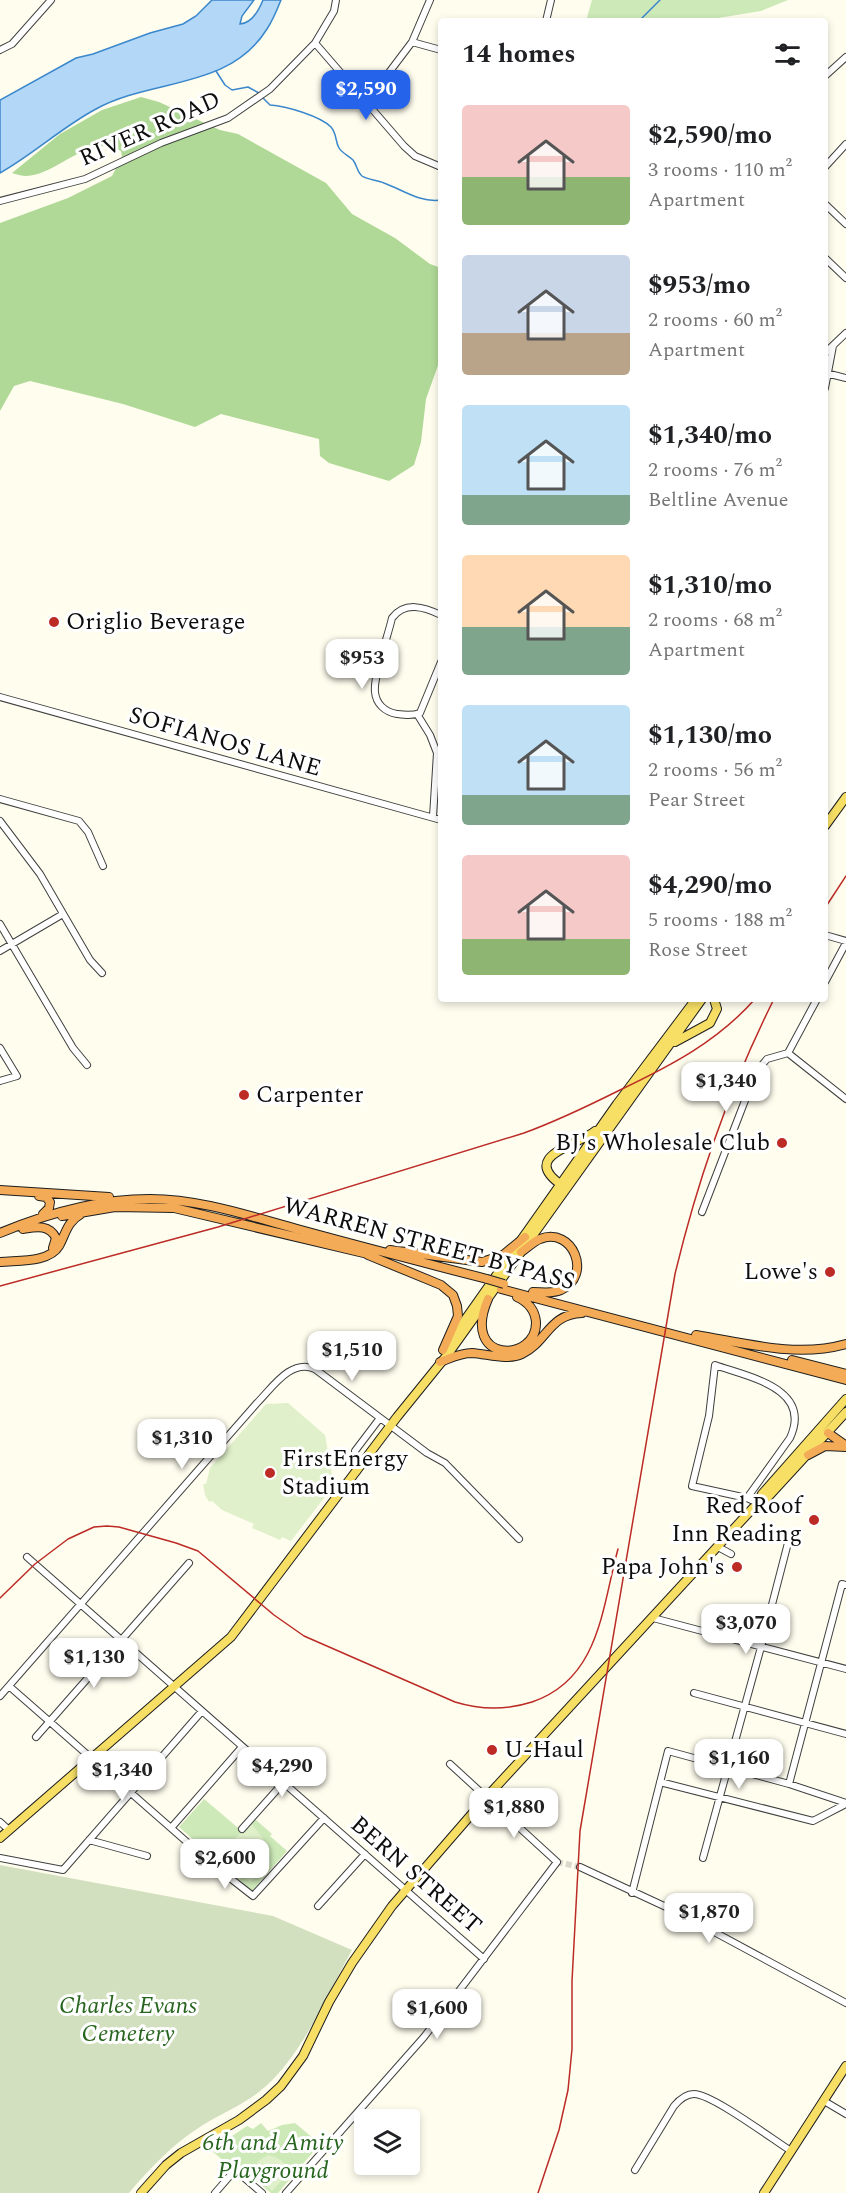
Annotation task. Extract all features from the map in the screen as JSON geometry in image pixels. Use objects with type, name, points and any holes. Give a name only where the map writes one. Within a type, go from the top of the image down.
[{"type":"highway","points":[[0,1192],[139,1199]]},
{"type":"highway","points":[[0,1192],[48,1198],[51,1203],[50,1208],[32,1220]]},
{"type":"highway","name":"WARREN STREET BYPASS","points":[[0,1233],[32,1220],[91,1204],[139,1199],[200,1204],[591,1313],[846,1380]]},
{"type":"highway","name":"WARREN STREET BYPASS","points":[[0,1239],[57,1218],[92,1210],[127,1206],[174,1208],[330,1241]]},
{"type":"highway","points":[[0,1261],[48,1256],[59,1247],[71,1221],[92,1210]]},
{"type":"highway","points":[[0,1261],[44,1254],[54,1246],[55,1236],[49,1229],[39,1227],[23,1229]]},
{"type":"highway","points":[[366,1251],[402,1251],[483,1262],[503,1255],[525,1237]]},
{"type":"highway","points":[[521,1252],[539,1239],[551,1237],[565,1242],[576,1255],[577,1270],[568,1286],[555,1292],[533,1292]]},
{"type":"highway","points":[[366,1251],[441,1285],[453,1295],[457,1302],[458,1316],[444,1350]]},
{"type":"highway","points":[[488,1299],[480,1324],[486,1340],[494,1347],[504,1351],[524,1346],[535,1330],[533,1312],[523,1300],[502,1287]]},
{"type":"highway","name":"WARREN STREET BYPASS","points":[[502,1287],[533,1292],[846,1374]]},
{"type":"highway","points":[[440,1362],[467,1353],[506,1357],[519,1355],[530,1349],[562,1317],[591,1313]]},
{"type":"highway","points":[[696,1335],[795,1350],[820,1349],[846,1344]]},
{"type":"highway","points":[[827,1429],[846,1440]]},
{"type":"highway","points":[[827,1429],[846,1446]]},
{"type":"highway","points":[[808,1455],[829,1445],[846,1446]]},
{"type":"main road","points":[[828,822],[846,797]]},
{"type":"main road","points":[[0,1838],[231,1637],[488,1299],[603,1124],[694,1002]]},
{"type":"main road","points":[[440,1362],[444,1350],[525,1237],[700,1002]]},
{"type":"main road","points":[[665,1051],[679,1039],[710,1023],[717,1009],[715,1002]]},
{"type":"main road","points":[[564,1186],[548,1172],[547,1165],[551,1156],[559,1149],[588,1136],[603,1124]]},
{"type":"main road","points":[[758,1503],[767,1498],[808,1455],[846,1399]]},
{"type":"main road","points":[[141,2193],[180,2153],[244,2117],[281,2086],[303,2056],[329,2002],[352,1962],[406,1890],[486,1798],[758,1503],[762,1494],[846,1412]]},
{"type":"main road","points":[[764,2193],[846,2066]]},
{"type":"street","points":[[0,50],[12,44],[51,0]]},
{"type":"street","name":"RIVER ROAD","points":[[0,201],[85,179],[161,143],[228,118],[270,88],[315,43],[334,11],[336,0]]},
{"type":"street","points":[[366,103],[412,42],[430,0]]},
{"type":"street","points":[[547,18],[551,0]]},
{"type":"street","points":[[412,42],[438,49]]},
{"type":"street","points":[[315,43],[409,151],[438,166]]},
{"type":"street","points":[[828,73],[846,57]]},
{"type":"street","points":[[828,164],[846,144]]},
{"type":"street","points":[[828,207],[846,224]]},
{"type":"street","points":[[828,261],[846,278]]},
{"type":"street","points":[[828,350],[846,333]]},
{"type":"street","points":[[828,368],[833,346]]},
{"type":"street","points":[[828,373],[846,378]]},
{"type":"street","points":[[417,714],[393,713],[384,710],[377,702],[374,691],[377,676],[392,618],[397,612],[412,606],[438,614]]},
{"type":"street","points":[[417,714],[424,706],[438,668]]},
{"type":"street","name":"SOFIANOS LANE","points":[[0,697],[438,819]]},
{"type":"street","points":[[417,714],[430,735],[437,753],[433,817]]},
{"type":"street","points":[[0,799],[79,821],[88,832],[103,866]]},
{"type":"street","points":[[0,821],[32,862],[90,960],[102,973]]},
{"type":"street","points":[[0,951],[63,914]]},
{"type":"street","points":[[0,924],[73,1048],[87,1065]]},
{"type":"street","points":[[828,936],[846,942],[828,976]]},
{"type":"street","points":[[702,1212],[756,1072],[767,1059],[788,1053],[815,1002]]},
{"type":"street","points":[[0,1048],[17,1076],[0,1081]]},
{"type":"street","points":[[788,1053],[846,1099]]},
{"type":"street","points":[[747,1498],[790,1438],[795,1415],[788,1399],[779,1390],[715,1365],[710,1416],[692,1486],[747,1498],[758,1503]]},
{"type":"street","points":[[0,1696],[257,1403],[290,1370],[303,1366],[315,1370],[427,1453],[445,1463],[519,1539]]},
{"type":"street","points":[[357,1471],[355,1451],[380,1418]]},
{"type":"street","points":[[703,1858],[789,1539]]},
{"type":"street","points":[[718,1547],[732,1554]]},
{"type":"street","name":"BERN STREET","points":[[27,1557],[484,1959]]},
{"type":"street","points":[[36,1737],[189,1563]]},
{"type":"street","points":[[789,1784],[844,1584]]},
{"type":"street","points":[[652,1618],[846,1669]]},
{"type":"street","points":[[9,1686],[130,1793],[253,1896],[324,1818]]},
{"type":"street","points":[[694,1693],[846,1734]]},
{"type":"street","points":[[0,1858],[63,1870],[202,1712]]},
{"type":"street","points":[[171,1828],[243,1747]]},
{"type":"street","points":[[633,1893],[668,1751],[789,1784],[846,1804]]},
{"type":"street","points":[[286,2193],[423,2038],[557,1862],[450,1764]]},
{"type":"street","points":[[660,1782],[813,1821],[846,1804]]},
{"type":"street","points":[[242,1829],[283,1783]]},
{"type":"street","points":[[0,1822],[9,1830]]},
{"type":"street","points":[[89,1840],[147,1856]]},
{"type":"street","points":[[318,1906],[365,1854]]},
{"type":"street","points":[[580,1867],[679,1913],[846,2003]]},
{"type":"street","points":[[634,2170],[674,2106],[680,2099],[692,2094],[709,2098],[791,2151]]},
{"type":"street","points":[[824,2101],[846,2114]]},
{"type":"street","points":[[215,2193],[235,2170],[262,2193]]},
{"type":"green space","points":[[592,0],[788,0],[761,11],[718,18],[587,18]]},
{"type":"green space","points":[[141,97],[159,102],[220,130],[238,134],[326,183],[352,214],[395,238],[430,264],[438,267],[438,365],[426,399],[421,442],[414,465],[389,481],[329,463],[320,456],[319,439],[221,414],[195,427],[123,404],[30,381],[14,386],[0,411],[0,223],[68,198],[112,176],[122,157],[121,151],[109,147],[97,147],[85,150],[38,174],[26,176],[12,173],[60,134],[102,110]]},
{"type":"green space","name":"FirstEnergy Stadium","points":[[288,1403],[325,1435],[334,1485],[291,1541],[282,1537],[280,1540],[252,1528],[254,1524],[222,1510],[212,1501],[209,1502],[203,1484],[206,1484],[210,1468],[266,1404]]},
{"type":"green space","points":[[204,1799],[243,1832],[255,1819],[287,1851],[252,1891],[179,1827]]},
{"type":"green space","points":[[251,1824],[264,1840],[269,1854],[264,1867],[250,1882],[220,1855],[220,1852]]},
{"type":"green space","name":"Charles Evans Cemetery","points":[[0,1865],[273,1916],[352,1950],[314,2022],[292,2057],[279,2072],[252,2097],[182,2140],[154,2165],[129,2193],[0,2193]]},
{"type":"green space","name":"6th and Amity Playground","points":[[261,2123],[268,2131],[295,2123],[320,2144],[278,2193],[271,2193],[239,2166],[231,2167],[213,2152],[220,2144],[247,2126],[253,2129]]},
{"type":"green space","points":[[268,2155],[281,2161],[288,2173],[272,2191],[252,2173],[258,2161]]},
{"type":"water","points":[[212,0],[254,0],[242,16],[240,24],[251,19],[263,0],[281,0],[267,29],[251,49],[232,63],[211,73],[118,99],[96,109],[0,173],[0,100],[76,58],[183,24],[196,16]]},
{"type":"waterway","points":[[642,18],[660,0]]},
{"type":"waterway","points":[[216,71],[225,85],[232,90],[248,87],[259,93]]},
{"type":"waterway","points":[[262,97],[270,105],[302,112],[326,123],[333,130],[339,148],[353,160],[362,176],[419,198],[438,200]]},
{"type":"tunnel","points":[[557,1862],[580,1867]]},
{"type":"railway","points":[[828,903],[846,876]]},
{"type":"railway","points":[[0,1286],[218,1227],[524,1133],[596,1102],[675,1062],[725,1028],[752,1002]]},
{"type":"railway","points":[[538,2193],[559,2130],[568,2090],[572,2049],[572,1981],[580,1831],[675,1274],[694,1203],[729,1099],[773,1002]]},
{"type":"railway","points":[[0,1598],[35,1564],[68,1539],[94,1527],[119,1527],[198,1551],[274,1615],[304,1636],[455,1702],[484,1708],[504,1708],[523,1705],[555,1691],[572,1677],[585,1659],[602,1617],[618,1549]]},
{"type":"place","name":"Origlio Beverage","points":[[54,622]]},
{"type":"place","name":"Carpenter","points":[[244,1095]]},
{"type":"place","name":"BJ's Wholesale Club","points":[[782,1143]]},
{"type":"place","name":"Lowe's","points":[[830,1272]]},
{"type":"place","name":"FirstEnergy Stadium","points":[[270,1473]]},
{"type":"place","name":"Red Roof Inn Reading","points":[[814,1520]]},
{"type":"place","name":"Papa John's","points":[[737,1567]]},
{"type":"place","name":"U-Haul","points":[[492,1750]]}]
